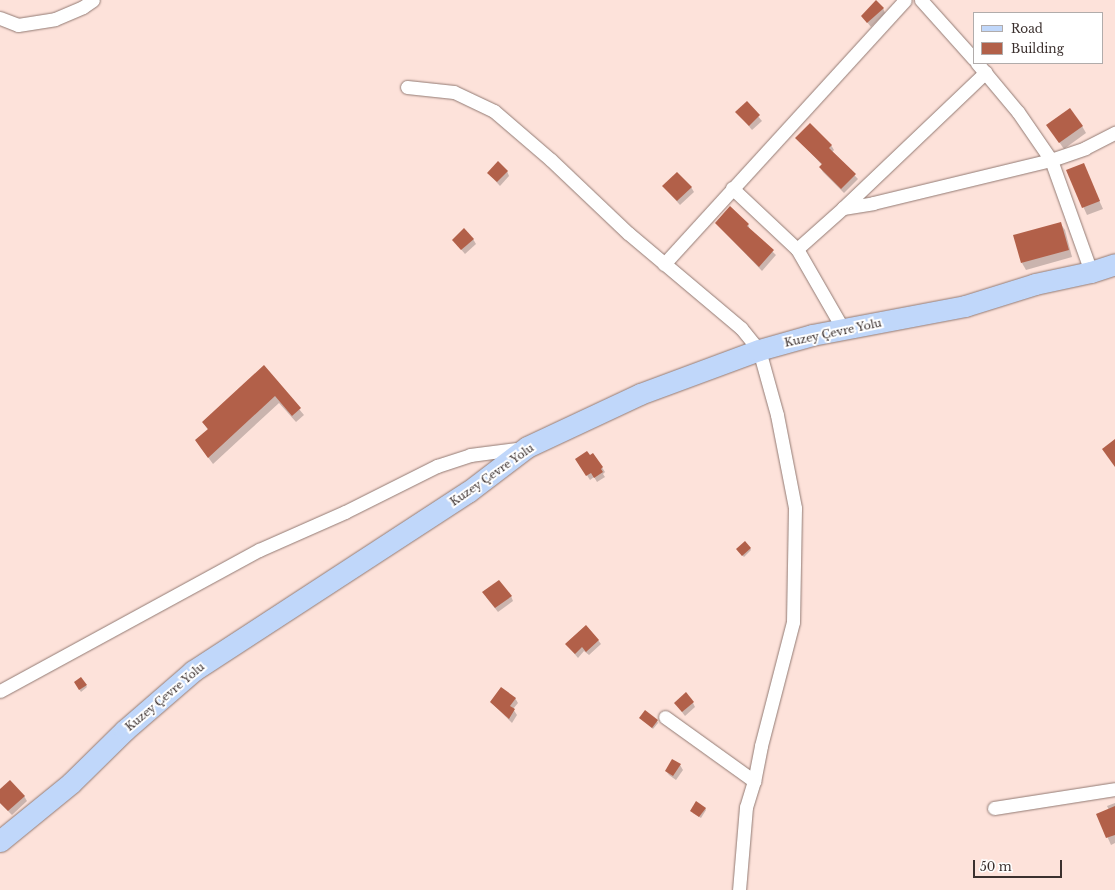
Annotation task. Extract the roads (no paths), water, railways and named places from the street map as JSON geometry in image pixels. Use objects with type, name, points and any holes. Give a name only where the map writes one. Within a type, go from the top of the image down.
[{"type":"main road","name":"Kuzey Çevre Yolu","points":[[0,841],[71,783],[125,730],[193,671],[468,492],[527,447],[640,394],[759,350],[812,335],[965,306],[1035,284],[1091,272],[1115,264]]},
{"type":"street","points":[[0,18],[18,25],[55,19],[83,7],[93,0]]},
{"type":"street","points":[[664,264],[905,0]]},
{"type":"street","points":[[921,0],[973,58]]},
{"type":"street","points":[[797,249],[843,208],[981,68],[1032,130],[1051,160],[1091,272]]},
{"type":"street","points":[[407,87],[454,92],[494,111],[552,160],[628,233],[741,328],[759,350],[777,415],[795,508],[793,622],[761,746],[754,781],[746,807],[739,890]]},
{"type":"street","points":[[843,208],[873,203],[1051,160],[1086,148],[1115,133]]},
{"type":"street","points":[[732,188],[797,249],[844,329]]},
{"type":"street","points":[[0,691],[259,550],[345,512],[437,466],[470,455],[527,447]]},
{"type":"street","points":[[665,717],[754,781]]},
{"type":"street","points":[[994,808],[1115,789]]}]
